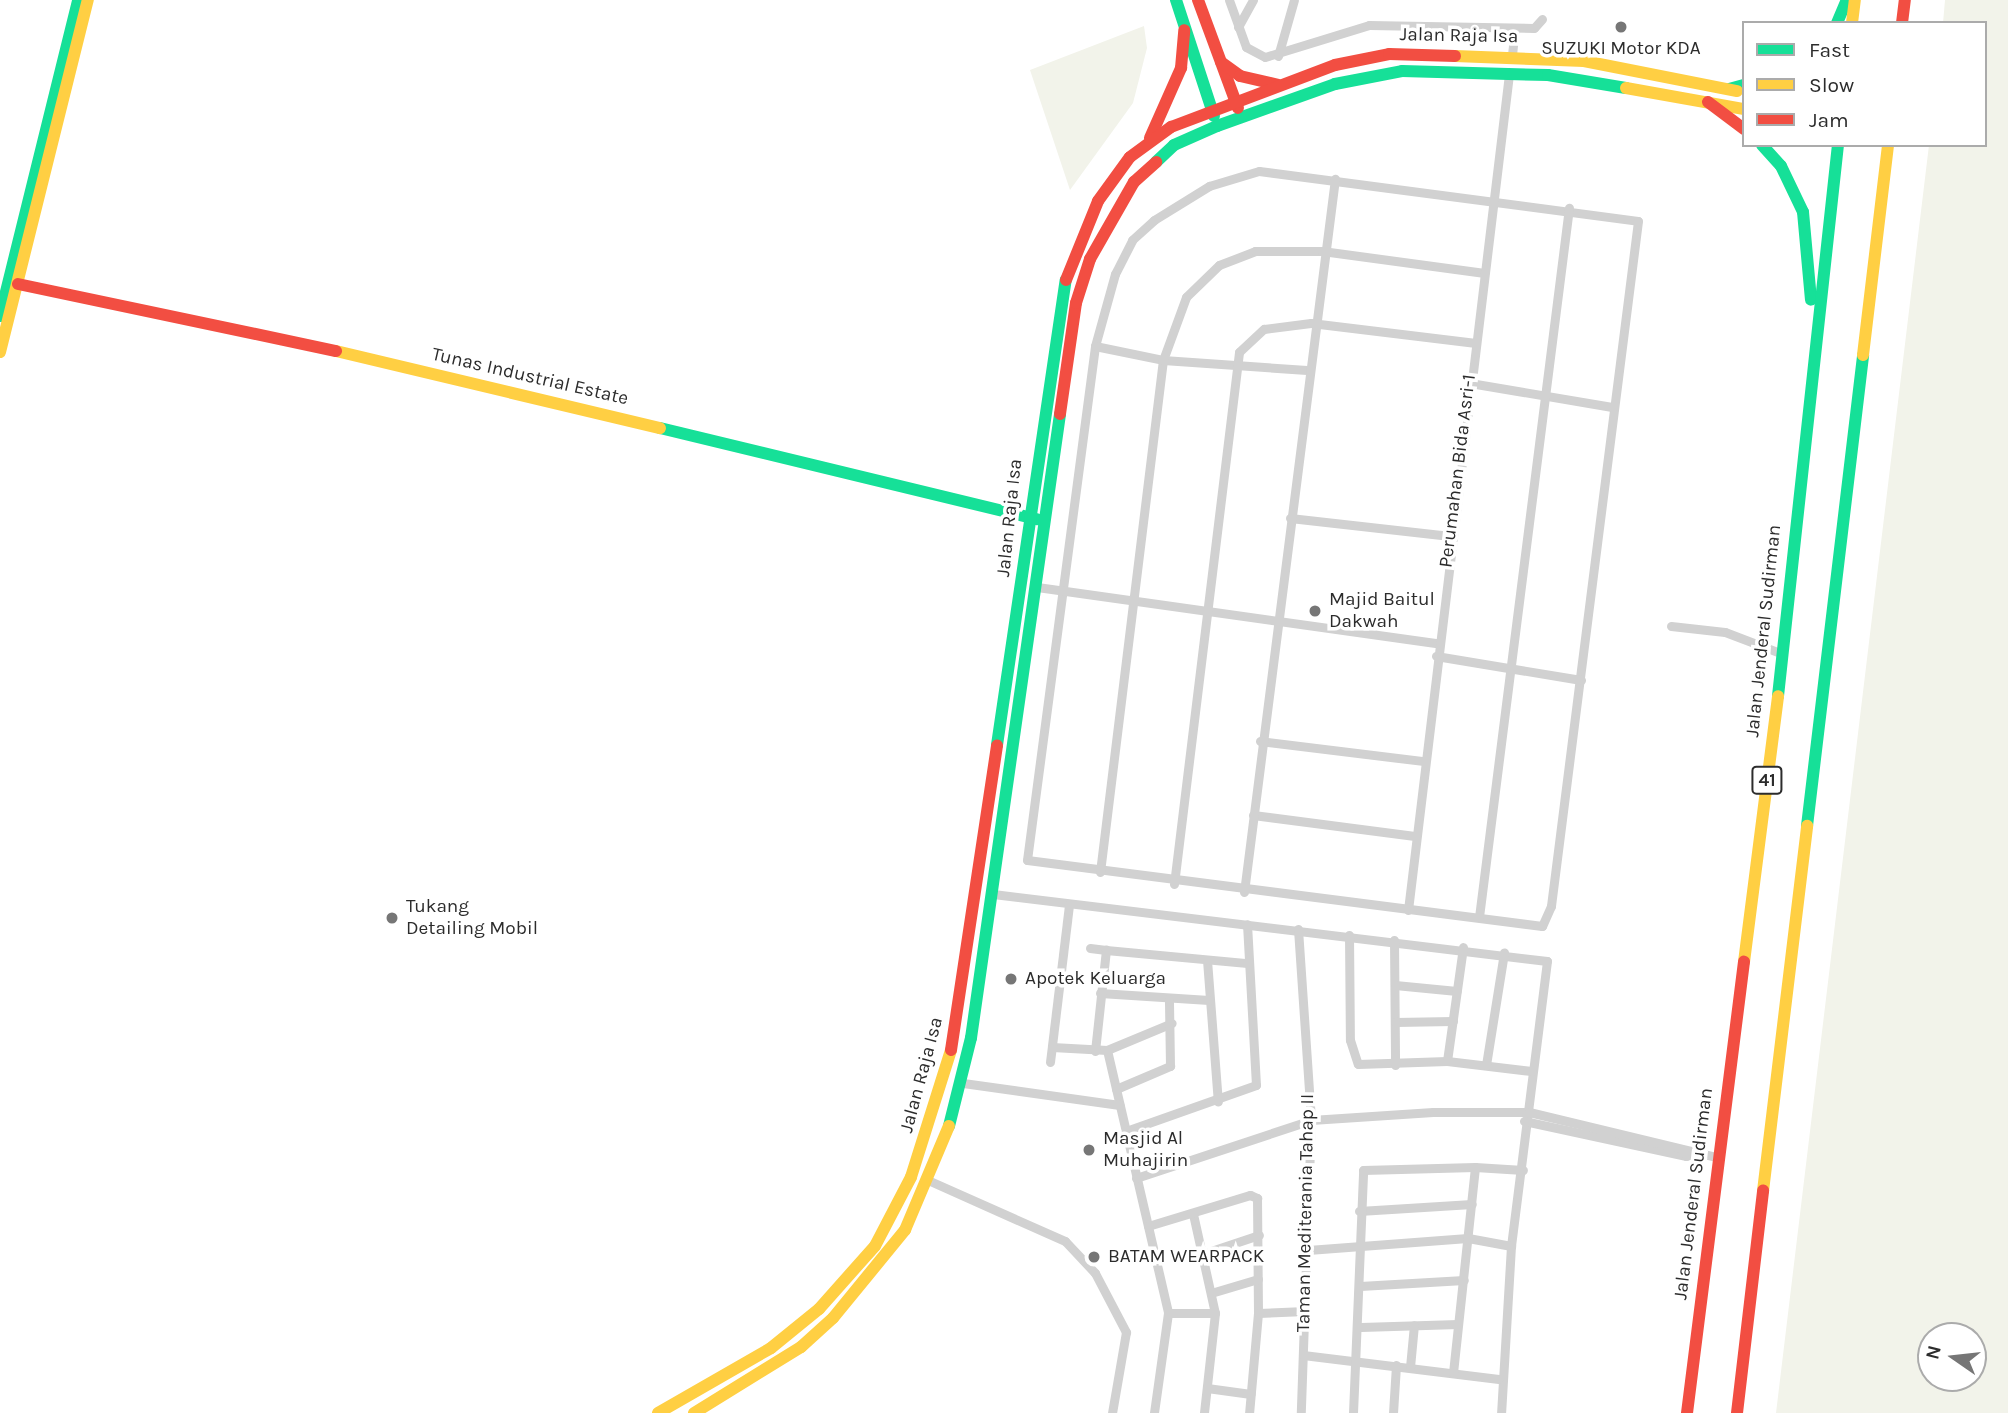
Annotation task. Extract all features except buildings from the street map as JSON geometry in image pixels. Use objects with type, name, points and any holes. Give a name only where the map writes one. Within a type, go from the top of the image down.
[{"type":"main road","points":[[0,316],[77,0]]},
{"type":"main road","points":[[0,352],[88,0]]},
{"type":"main road","points":[[1176,0],[1217,126]]},
{"type":"main road","points":[[1198,0],[1242,118]]},
{"type":"main road","points":[[1838,21],[1847,0]]},
{"type":"main road","points":[[1852,21],[1855,0]]},
{"type":"main road","points":[[1902,21],[1905,0]]},
{"type":"main road","points":[[1146,144],[1175,87],[1185,24]]},
{"type":"main road","name":"Jalan Raja Isa","points":[[658,1413],[771,1348],[857,1267],[911,1177],[947,1070],[1031,518],[1060,294],[1098,201],[1146,144],[1213,111],[1280,85],[1389,54],[1512,55],[1631,68],[1742,92]]},
{"type":"main road","points":[[1221,62],[1240,76],[1280,85]]},
{"type":"main road","name":"Jalan Raja Isa","points":[[694,1413],[802,1347],[869,1278],[905,1230],[930,1181],[962,1083],[993,894],[1070,337],[1090,259],[1154,160],[1217,126],[1362,77],[1402,71],[1509,74],[1628,85],[1742,109]]},
{"type":"main road","points":[[1729,89],[1742,86]]},
{"type":"main road","points":[[1708,102],[1742,128]]},
{"type":"main road","points":[[1764,147],[1781,166],[1803,212],[1812,358]]},
{"type":"main road","name":"Jalan Jenderal Sudirman","points":[[1687,1413],[1717,1157],[1783,654],[1812,358],[1838,147]]},
{"type":"main road","name":"41","points":[[1737,1413],[1888,147]]},
{"type":"main road","name":"Tunas Industrial Estate","points":[[18,284],[242,328],[1046,520]]},
{"type":"main road","points":[[857,1267],[869,1278]]},
{"type":"street","points":[[1229,0],[1238,27],[1251,52],[1278,57],[1369,25],[1514,28],[1537,27],[1542,19]]},
{"type":"street","points":[[1238,27],[1253,0]]},
{"type":"street","points":[[1278,57],[1294,0]]},
{"type":"street","points":[[1512,55],[1514,28]]},
{"type":"street","name":"Perumahan Bida Asri-1","points":[[1408,910],[1422,761],[1509,74]]},
{"type":"street","points":[[1259,171],[1494,199],[1569,208],[1638,221],[1612,407],[1581,680],[1548,918],[1542,926],[1174,884],[1026,858],[1095,346],[1122,257],[1180,201],[1259,171]]},
{"type":"street","points":[[1244,892],[1311,323],[1335,179]]},
{"type":"street","points":[[1479,917],[1543,394],[1569,208]]},
{"type":"street","points":[[1100,872],[1163,360],[1186,296],[1219,265],[1255,251],[1322,251],[1485,273]]},
{"type":"street","points":[[1174,884],[1234,364],[1264,329],[1311,323],[1476,343]]},
{"type":"street","points":[[1095,346],[1163,360],[1307,370]]},
{"type":"street","points":[[1470,383],[1612,407]]},
{"type":"street","points":[[1290,519],[1450,536]]},
{"type":"street","points":[[1037,587],[1437,643]]},
{"type":"street","points":[[1671,626],[1725,632],[1783,654]]},
{"type":"street","points":[[1436,656],[1581,680]]},
{"type":"street","points":[[1261,741],[1422,761]]},
{"type":"street","points":[[1253,815],[1415,836]]},
{"type":"street","points":[[993,894],[1504,952],[1548,964],[1531,1071],[1529,1112],[1511,1246],[1499,1379],[1501,1413]]},
{"type":"street","points":[[1050,1062],[1069,904]]},
{"type":"street","points":[[1126,1131],[1218,1102],[1256,1083],[1247,963],[1247,924]]},
{"type":"street","name":"Taman Mediterania Tahap II","points":[[1298,929],[1311,1120],[1301,1413]]},
{"type":"street","points":[[1349,935],[1354,1059],[1364,1067],[1447,1061],[1531,1071]]},
{"type":"street","points":[[1394,940],[1395,1065]]},
{"type":"street","points":[[1447,1061],[1463,947]]},
{"type":"street","points":[[1090,948],[1247,963]]},
{"type":"street","points":[[1095,1051],[1106,950]]},
{"type":"street","points":[[1486,1065],[1504,952]]},
{"type":"street","points":[[1207,960],[1218,1102]]},
{"type":"street","points":[[1395,985],[1457,991]]},
{"type":"street","points":[[1100,993],[1209,1000]]},
{"type":"street","points":[[1116,1089],[1169,1067],[1172,1024],[1169,999]]},
{"type":"street","points":[[1395,1022],[1453,1021]]},
{"type":"street","points":[[1052,1046],[1107,1050],[1172,1024]]},
{"type":"street","points":[[1107,1050],[1168,1313],[1154,1413]]},
{"type":"street","points":[[962,1083],[1119,1105]]},
{"type":"street","points":[[1136,1178],[1311,1120],[1433,1112],[1513,1116],[1529,1112],[1567,1119],[1689,1152]]},
{"type":"street","points":[[1513,1116],[1527,1123],[1717,1157]]},
{"type":"street","points":[[1566,1130],[1567,1119]]},
{"type":"street","points":[[1353,1413],[1361,1327],[1359,1176],[1367,1168],[1475,1167],[1522,1170]]},
{"type":"street","points":[[1452,1373],[1475,1167]]},
{"type":"street","points":[[930,1181],[1049,1232],[1096,1273],[1126,1332],[1112,1413]]},
{"type":"street","points":[[1148,1227],[1250,1195],[1259,1203],[1258,1313],[1249,1413]]},
{"type":"street","points":[[1359,1212],[1472,1204]]},
{"type":"street","points":[[1193,1214],[1215,1313],[1204,1413]]},
{"type":"street","points":[[1202,1254],[1259,1235]]},
{"type":"street","points":[[1308,1250],[1468,1238],[1511,1246]]},
{"type":"street","points":[[1211,1293],[1258,1279]]},
{"type":"street","points":[[1360,1286],[1464,1280]]},
{"type":"street","points":[[1258,1313],[1305,1311]]},
{"type":"street","points":[[1168,1313],[1215,1313]]},
{"type":"street","points":[[1361,1327],[1458,1324]]},
{"type":"street","points":[[1410,1367],[1413,1325]]},
{"type":"street","points":[[1303,1355],[1499,1379]]},
{"type":"street","points":[[1393,1413],[1396,1365]]},
{"type":"street","points":[[1207,1388],[1251,1394]]},
{"type":"shaded area","points":[[1945,0],[2008,0],[2008,1413],[1776,1413],[1929,147],[1987,147],[1987,21],[1943,21]]},
{"type":"shaded area","points":[[1144,26],[1147,48],[1133,103],[1070,190],[1030,70]]},
{"type":"traffic: fast","points":[[0,316],[78,0]]},
{"type":"traffic: fast","points":[[1176,0],[1214,116]]},
{"type":"traffic: fast","points":[[1838,21],[1847,0]]},
{"type":"traffic: fast","points":[[1156,162],[1174,145],[1217,126],[1335,84],[1402,71],[1548,75],[1626,88]]},
{"type":"traffic: fast","points":[[1729,89],[1742,86]]},
{"type":"traffic: fast","points":[[1764,147],[1781,166],[1803,212],[1811,300]]},
{"type":"traffic: fast","points":[[1778,696],[1838,147]]},
{"type":"traffic: fast","points":[[997,745],[1066,280]]},
{"type":"traffic: fast","points":[[1807,826],[1863,355]]},
{"type":"traffic: fast","points":[[949,1126],[971,1038],[1060,414]]},
{"type":"traffic: fast","points":[[660,428],[1037,519]]},
{"type":"traffic: slow","points":[[0,352],[88,0]]},
{"type":"traffic: slow","points":[[1852,21],[1855,0]]},
{"type":"traffic: slow","points":[[1455,56],[1584,61],[1737,91]]},
{"type":"traffic: slow","points":[[1626,88],[1742,109]]},
{"type":"traffic: slow","points":[[1863,355],[1888,147]]},
{"type":"traffic: slow","points":[[336,351],[660,428]]},
{"type":"traffic: slow","points":[[1744,962],[1778,696]]},
{"type":"traffic: slow","points":[[1763,1191],[1807,826]]},
{"type":"traffic: slow","points":[[658,1413],[771,1348],[819,1309],[875,1246],[911,1177],[951,1050]]},
{"type":"traffic: slow","points":[[694,1413],[801,1347],[833,1318],[905,1230],[949,1126]]},
{"type":"traffic: jam","points":[[1198,0],[1238,108]]},
{"type":"traffic: jam","points":[[1902,21],[1905,0]]},
{"type":"traffic: jam","points":[[1150,138],[1181,68],[1184,30]]},
{"type":"traffic: jam","points":[[1066,280],[1098,201],[1130,157],[1171,127],[1335,65],[1389,54],[1455,56]]},
{"type":"traffic: jam","points":[[1221,62],[1240,76],[1278,85]]},
{"type":"traffic: jam","points":[[1708,102],[1742,128]]},
{"type":"traffic: jam","points":[[1060,414],[1076,303],[1090,259],[1134,182],[1156,162]]},
{"type":"traffic: jam","points":[[18,284],[336,351]]},
{"type":"traffic: jam","points":[[951,1050],[997,745]]},
{"type":"traffic: jam","points":[[1687,1413],[1744,962]]},
{"type":"traffic: jam","points":[[1737,1413],[1763,1191]]},
{"type":"place","name":"SUZUKI Motor KDA","points":[[1621,27]]},
{"type":"place","name":"Majid Baitul Dakwah","points":[[1315,611]]},
{"type":"place","name":"Tukang Detailing Mobil","points":[[392,918]]},
{"type":"place","name":"Apotek Keluarga","points":[[1011,979]]},
{"type":"place","name":"Masjid Al Muhajirin","points":[[1089,1150]]},
{"type":"place","name":"BATAM WEARPACK","points":[[1094,1257]]}]
